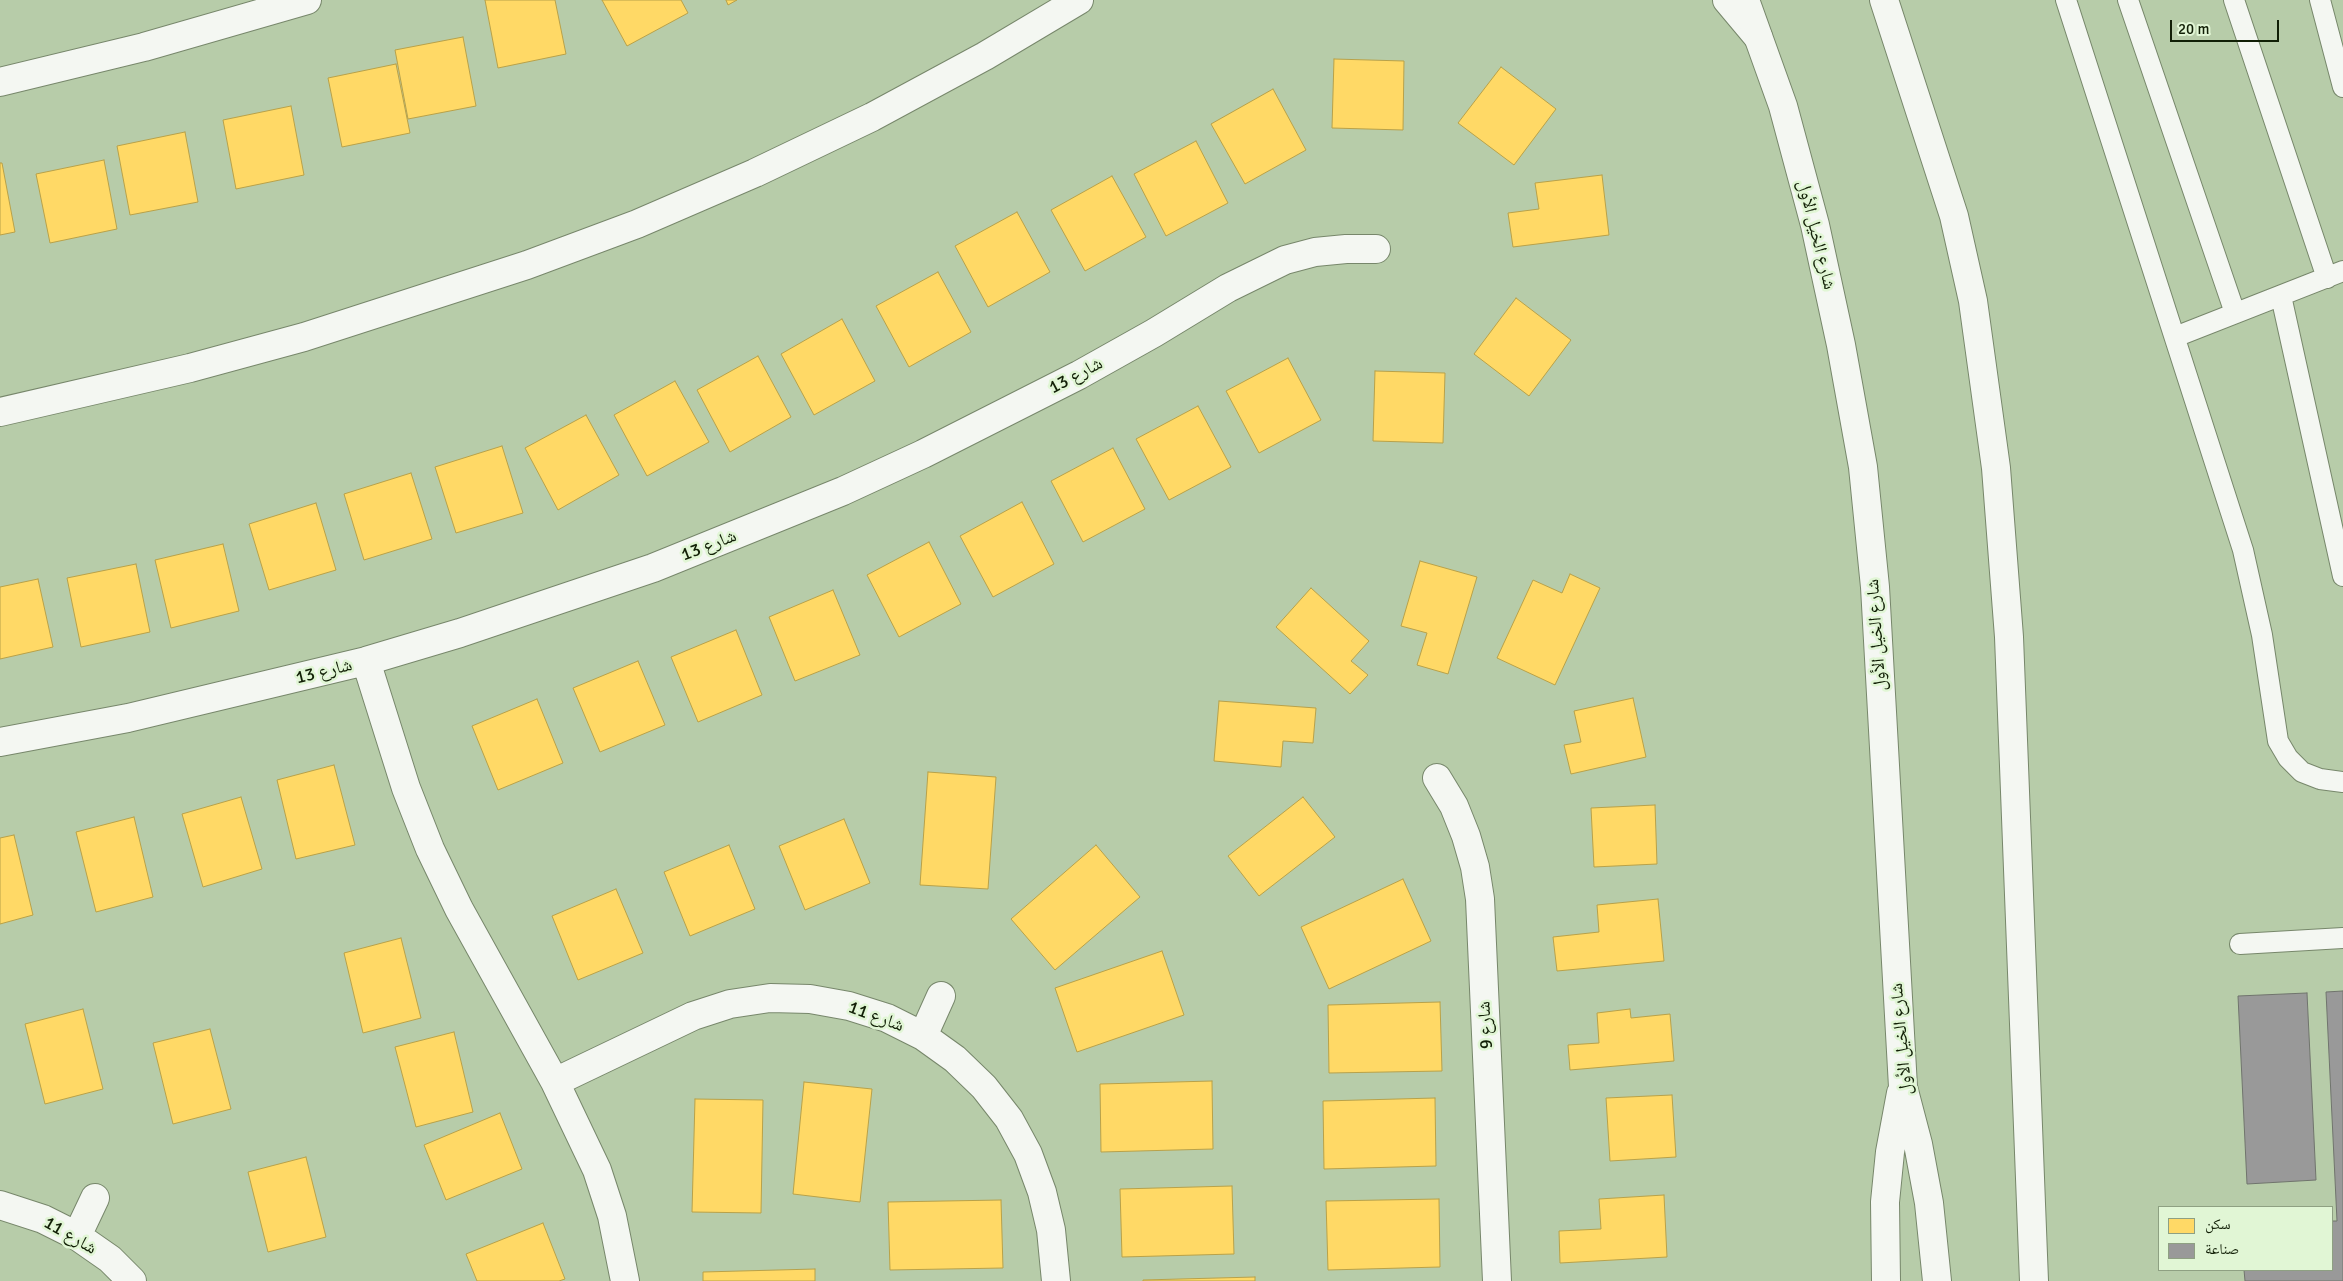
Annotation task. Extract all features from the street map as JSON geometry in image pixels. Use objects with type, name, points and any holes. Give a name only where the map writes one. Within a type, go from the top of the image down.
[{"type":"street","points":[[0,82],[144,47],[306,0]]},
{"type":"street","points":[[0,412],[190,368],[304,337],[527,265],[628,228],[755,173],[872,117],[985,56],[1079,0]]},
{"type":"street","points":[[1727,0],[1759,39]]},
{"type":"street","name":"شارع الخيل الأول","points":[[1745,0],[1783,106],[1815,225],[1841,345],[1863,467],[1875,588],[1903,1087],[1918,1144],[1929,1203],[1937,1281]]},
{"type":"street","points":[[1884,0],[1954,216],[1973,301],[1996,468],[2009,637],[2034,1281]]},
{"type":"street","name":"شارع 13","points":[[0,742],[136,716],[366,661],[469,630],[653,568],[843,491],[1011,410],[1154,333],[1228,288],[1285,260],[1316,252],[1376,249]]},
{"type":"street","points":[[366,661],[406,788],[430,849],[463,917],[555,1082],[597,1170],[612,1216],[625,1281]]},
{"type":"street","name":"شارع 9","points":[[1437,778],[1454,806],[1466,836],[1475,866],[1480,899],[1497,1281]]},
{"type":"street","points":[[923,1036],[941,996]]},
{"type":"street","name":"شارع 11","points":[[555,1082],[693,1016],[730,1004],[770,998],[810,999],[849,1006],[887,1018],[923,1036],[955,1060],[984,1087],[1009,1119],[1028,1154],[1042,1192],[1051,1230],[1056,1281]]},
{"type":"street","points":[[1886,1281],[1885,1202],[1890,1152],[1903,1087]]},
{"type":"street","points":[[78,1236],[95,1198]]},
{"type":"street","name":"شارع 11","points":[[0,1205],[43,1219],[78,1236],[110,1260],[132,1281]]},
{"type":"lane","points":[[2066,0],[2176,337],[2242,550],[2262,635],[2278,741],[2288,758],[2302,772],[2320,779],[2343,782]]},
{"type":"lane","points":[[2128,0],[2235,313]]},
{"type":"lane","points":[[2176,337],[2335,274],[2234,0]]},
{"type":"lane","points":[[2320,0],[2343,87]]},
{"type":"lane","points":[[2281,296],[2343,576]]},
{"type":"lane","points":[[2240,944],[2343,938]]},
{"type":"building: سكن","points":[[485,0],[555,0],[566,54],[498,68]]},
{"type":"building: سكن","points":[[602,0],[681,0],[688,13],[627,46]]},
{"type":"building: سكن","points":[[726,0],[737,0],[728,5]]},
{"type":"building: سكن","points":[[463,37],[476,106],[408,119],[395,50]]},
{"type":"building: سكن","points":[[1334,59],[1404,61],[1403,130],[1332,128]]},
{"type":"building: سكن","points":[[396,64],[410,133],[342,147],[328,78]]},
{"type":"building: سكن","points":[[1501,67],[1556,109],[1514,165],[1458,123]]},
{"type":"building: سكن","points":[[1273,89],[1306,150],[1245,184],[1211,124]]},
{"type":"building: سكن","points":[[291,106],[304,175],[236,189],[223,120]]},
{"type":"building: سكن","points":[[185,132],[198,202],[130,215],[117,146]]},
{"type":"building: سكن","points":[[1196,141],[1228,203],[1166,236],[1134,174]]},
{"type":"building: سكن","points":[[104,160],[117,229],[50,243],[36,174]]},
{"type":"building: سكن","points":[[0,163],[2,163],[15,232],[0,235]]},
{"type":"building: سكن","points":[[1602,175],[1609,235],[1513,247],[1508,213],[1539,209],[1535,183]]},
{"type":"building: سكن","points":[[1112,176],[1146,237],[1085,271],[1051,210]]},
{"type":"building: سكن","points":[[1017,212],[1050,272],[988,307],[955,246]]},
{"type":"building: سكن","points":[[938,272],[971,332],[909,367],[876,306]]},
{"type":"building: سكن","points":[[1516,298],[1571,340],[1529,396],[1474,354]]},
{"type":"building: سكن","points":[[842,319],[875,381],[814,415],[781,354]]},
{"type":"building: سكن","points":[[758,356],[791,417],[730,452],[697,390]]},
{"type":"building: سكن","points":[[1288,358],[1321,420],[1259,453],[1226,391]]},
{"type":"building: سكن","points":[[1375,371],[1445,373],[1443,443],[1373,441]]},
{"type":"building: سكن","points":[[675,381],[709,442],[647,476],[614,415]]},
{"type":"building: سكن","points":[[1198,406],[1231,467],[1169,500],[1136,439]]},
{"type":"building: سكن","points":[[586,415],[619,475],[558,510],[525,448]]},
{"type":"building: سكن","points":[[502,446],[523,513],[456,533],[435,467]]},
{"type":"building: سكن","points":[[1113,448],[1145,509],[1083,542],[1051,481]]},
{"type":"building: سكن","points":[[411,473],[432,539],[364,560],[344,494]]},
{"type":"building: سكن","points":[[1022,502],[1054,564],[993,597],[960,536]]},
{"type":"building: سكن","points":[[316,503],[336,570],[269,590],[249,524]]},
{"type":"building: سكن","points":[[929,542],[961,604],[899,637],[867,575]]},
{"type":"building: سكن","points":[[223,544],[239,611],[171,628],[155,560]]},
{"type":"building: سكن","points":[[1420,561],[1477,577],[1448,674],[1417,665],[1427,633],[1401,626]]},
{"type":"building: سكن","points":[[136,564],[150,632],[81,647],[67,578]]},
{"type":"building: سكن","points":[[1570,574],[1600,588],[1555,685],[1497,658],[1533,580],[1562,593]]},
{"type":"building: سكن","points":[[38,579],[53,647],[0,659],[0,587]]},
{"type":"building: سكن","points":[[1311,588],[1369,641],[1351,661],[1368,675],[1350,694],[1276,627]]},
{"type":"building: سكن","points":[[833,590],[860,655],[795,681],[769,617]]},
{"type":"building: سكن","points":[[736,630],[762,695],[698,722],[671,657]]},
{"type":"building: سكن","points":[[638,661],[665,725],[600,752],[573,688]]},
{"type":"building: سكن","points":[[1633,698],[1646,757],[1571,774],[1564,745],[1581,742],[1574,711]]},
{"type":"building: سكن","points":[[537,699],[563,763],[498,790],[472,726]]},
{"type":"building: سكن","points":[[1219,701],[1316,708],[1313,743],[1283,741],[1281,767],[1214,761]]},
{"type":"building: سكن","points":[[334,765],[355,845],[296,859],[277,780]]},
{"type":"building: سكن","points":[[928,772],[996,777],[988,889],[920,885]]},
{"type":"building: سكن","points":[[241,797],[262,869],[203,887],[182,814]]},
{"type":"building: سكن","points":[[1303,797],[1335,837],[1259,896],[1228,856]]},
{"type":"building: سكن","points":[[1655,805],[1657,864],[1594,867],[1591,808]]},
{"type":"building: سكن","points":[[134,817],[153,897],[96,912],[76,832]]},
{"type":"building: سكن","points":[[844,819],[870,883],[805,910],[779,846]]},
{"type":"building: سكن","points":[[14,835],[33,915],[0,924],[0,838]]},
{"type":"building: سكن","points":[[729,845],[755,909],[690,936],[664,872]]},
{"type":"building: سكن","points":[[1096,845],[1140,897],[1055,970],[1011,919]]},
{"type":"building: سكن","points":[[1403,879],[1431,941],[1329,989],[1301,927]]},
{"type":"building: سكن","points":[[616,889],[643,953],[578,980],[552,916]]},
{"type":"building: سكن","points":[[1658,899],[1664,961],[1557,971],[1553,937],[1599,932],[1597,905]]},
{"type":"building: سكن","points":[[401,938],[421,1018],[363,1033],[344,953]]},
{"type":"building: سكن","points":[[1162,951],[1184,1015],[1077,1052],[1055,988]]},
{"type":"building: سكن","points":[[1440,1002],[1442,1071],[1329,1073],[1328,1005]]},
{"type":"building: سكن","points":[[83,1009],[103,1089],[45,1104],[25,1024]]},
{"type":"building: سكن","points":[[1630,1009],[1631,1018],[1670,1014],[1674,1061],[1570,1070],[1568,1045],[1599,1043],[1597,1013]]},
{"type":"building: سكن","points":[[210,1029],[231,1109],[173,1124],[153,1043]]},
{"type":"building: سكن","points":[[454,1032],[473,1112],[416,1127],[395,1047]]},
{"type":"building: سكن","points":[[1212,1081],[1213,1149],[1101,1152],[1100,1084]]},
{"type":"building: سكن","points":[[804,1082],[872,1089],[860,1202],[793,1194]]},
{"type":"building: سكن","points":[[1672,1095],[1676,1157],[1610,1161],[1606,1098]]},
{"type":"building: سكن","points":[[1435,1098],[1436,1166],[1324,1169],[1323,1101]]},
{"type":"building: سكن","points":[[695,1099],[763,1100],[761,1213],[692,1212]]},
{"type":"building: سكن","points":[[500,1113],[522,1169],[446,1200],[424,1145]]},
{"type":"building: سكن","points":[[306,1157],[326,1237],[268,1252],[248,1172]]},
{"type":"building: سكن","points":[[1232,1186],[1234,1254],[1122,1257],[1120,1189]]},
{"type":"building: سكن","points":[[1664,1195],[1667,1257],[1560,1263],[1559,1231],[1601,1229],[1599,1199]]},
{"type":"building: سكن","points":[[1439,1199],[1440,1267],[1328,1270],[1326,1201]]},
{"type":"building: سكن","points":[[1001,1200],[1003,1268],[890,1270],[888,1202]]},
{"type":"building: سكن","points":[[543,1223],[565,1279],[559,1281],[477,1281],[466,1254]]},
{"type":"building: سكن","points":[[815,1269],[815,1281],[703,1281],[703,1272]]},
{"type":"building: سكن","points":[[1255,1277],[1255,1281],[1143,1281],[1143,1280]]},
{"type":"building: صناعة","points":[[2343,991],[2343,1281],[2245,1281],[2244,1271],[2333,1271],[2333,1221],[2337,1221],[2326,992]]},
{"type":"building: صناعة","points":[[2307,993],[2316,1180],[2247,1184],[2238,996]]}]
